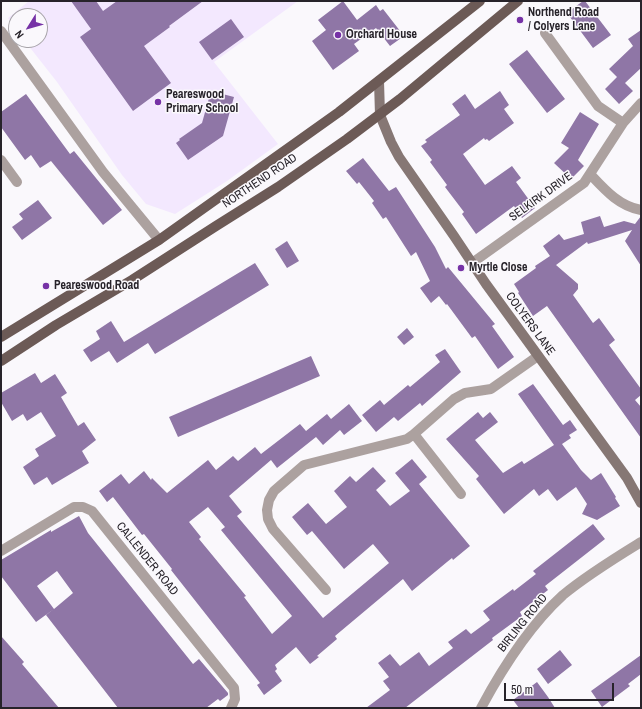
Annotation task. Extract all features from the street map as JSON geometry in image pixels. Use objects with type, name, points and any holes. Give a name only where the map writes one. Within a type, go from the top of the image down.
[{"type":"main road","name":"NORTHEND ROAD","points":[[1,337],[159,240],[304,137],[379,81],[480,1]]},
{"type":"main road","name":"NORTHEND ROAD","points":[[1,361],[56,325],[132,280],[278,187],[380,115],[518,1]]},
{"type":"street","points":[[1,31],[103,172],[159,240]]},
{"type":"street","points":[[545,33],[598,106],[623,123]]},
{"type":"street","name":"COLYERS LANE","points":[[379,81],[380,115],[390,142],[399,157],[486,284],[627,478],[641,504]]},
{"type":"street","name":"SELKIRK DRIVE","points":[[472,263],[584,183],[623,123],[641,103]]},
{"type":"street","points":[[1,160],[17,182]]},
{"type":"street","points":[[590,174],[610,195],[630,208],[641,210]]},
{"type":"street","points":[[326,590],[273,529],[268,519],[267,510],[274,491],[304,465],[407,439],[454,399],[465,393],[491,389],[538,356]]},
{"type":"street","points":[[414,434],[461,494]]},
{"type":"street","name":"CALLENDER ROAD","points":[[1,550],[74,507],[83,507],[92,511],[234,688],[235,699],[231,708]]},
{"type":"street","name":"BIRLING ROAD","points":[[481,708],[516,650],[546,612],[564,594],[641,542]]},
{"type":"shaded area","name":"Peareswood Primary School","points":[[29,1],[298,1],[214,62],[278,144],[227,181],[175,214],[146,204],[122,175],[57,82],[30,48],[48,48],[48,8],[20,8]]},
{"type":"building","points":[[71,1],[96,1],[103,11],[117,1],[203,1],[144,46],[171,83],[133,111],[80,37],[91,29]]},
{"type":"building","name":"Orchard House","points":[[343,1],[357,20],[376,5],[380,11],[383,9],[404,36],[390,46],[376,28],[354,44],[359,51],[333,70],[312,41],[326,30],[318,20]]},
{"type":"building","points":[[585,1],[611,35],[593,48],[567,13]]},
{"type":"building","points":[[231,19],[244,37],[212,60],[199,42]]},
{"type":"building","points":[[641,30],[641,68],[625,83],[633,91],[619,104],[605,89],[617,77],[609,69],[633,46],[628,39]]},
{"type":"building","points":[[527,50],[565,99],[547,113],[509,64]]},
{"type":"building","points":[[211,91],[234,97],[223,136],[188,160],[176,143],[180,140],[179,139],[202,123]]},
{"type":"building","points":[[500,91],[509,105],[504,109],[514,123],[489,141],[487,139],[485,140],[484,138],[463,154],[485,185],[512,166],[521,178],[516,182],[535,208],[522,218],[514,206],[476,234],[462,214],[464,212],[445,187],[447,185],[430,162],[432,160],[421,146],[427,142],[425,140],[460,115],[452,104],[465,94],[475,109]]},
{"type":"building","points":[[26,94],[70,154],[74,151],[122,210],[103,225],[51,161],[40,168],[31,155],[25,160],[1,127],[1,112]]},
{"type":"building","points":[[580,112],[599,124],[578,160],[584,166],[571,179],[554,163],[569,148],[561,143]]},
{"type":"building","points":[[363,158],[389,191],[396,187],[435,247],[446,269],[448,267],[495,324],[492,326],[514,357],[498,369],[475,336],[472,338],[447,304],[446,305],[439,296],[431,303],[420,288],[430,281],[416,252],[411,256],[386,217],[383,219],[372,203],[374,201],[359,182],[357,184],[346,171]]},
{"type":"building","points":[[38,200],[52,218],[22,240],[12,227],[23,219],[19,214]]},
{"type":"building","points":[[600,216],[604,227],[624,221],[635,224],[641,216],[641,266],[625,241],[632,230],[588,244],[587,242],[556,265],[578,284],[578,289],[573,295],[593,323],[599,318],[615,340],[609,345],[641,389],[641,395],[635,400],[641,407],[641,438],[547,306],[533,316],[514,284],[536,268],[535,266],[550,256],[543,246],[559,234],[564,240],[584,234],[581,222]]},
{"type":"building","points":[[287,241],[299,261],[287,268],[275,249]]},
{"type":"building","points":[[255,263],[269,285],[155,354],[148,343],[117,363],[109,351],[91,362],[83,350],[100,339],[96,331],[111,321],[124,342]]},
{"type":"building","points":[[407,328],[414,337],[404,345],[397,337]]},
{"type":"building","points":[[445,349],[461,372],[422,406],[420,403],[398,421],[394,417],[376,432],[362,415],[380,400],[384,405],[408,385],[410,387],[440,362],[435,355]]},
{"type":"building","points":[[311,356],[320,376],[178,437],[169,417]]},
{"type":"building","points":[[35,373],[41,383],[55,374],[67,393],[61,397],[78,426],[84,422],[96,440],[82,451],[89,463],[52,485],[47,477],[34,485],[23,467],[39,456],[35,449],[56,436],[41,412],[27,421],[23,414],[12,421],[1,402],[1,393]]},
{"type":"building","points":[[533,384],[563,425],[570,420],[577,430],[569,435],[571,438],[562,444],[581,470],[591,480],[601,473],[616,497],[615,498],[620,506],[597,520],[582,514],[587,504],[576,487],[557,501],[548,489],[539,496],[534,489],[504,514],[476,479],[479,476],[446,439],[478,412],[483,418],[490,412],[498,422],[475,440],[503,473],[522,461],[524,464],[554,445],[518,394]]},
{"type":"building","points":[[349,404],[362,421],[344,435],[340,430],[323,445],[316,437],[277,468],[271,460],[229,496],[242,512],[237,516],[323,618],[389,563],[373,544],[344,569],[312,531],[307,535],[292,517],[308,503],[326,524],[347,507],[334,491],[350,476],[356,482],[373,467],[386,481],[376,490],[390,506],[410,491],[395,473],[412,459],[427,477],[419,484],[470,546],[453,560],[452,558],[412,591],[403,579],[335,636],[337,639],[310,664],[296,647],[275,665],[277,669],[275,671],[282,681],[264,695],[257,685],[260,683],[144,534],[142,535],[113,497],[107,502],[99,491],[121,474],[129,484],[144,471],[151,480],[152,478],[167,493],[208,460],[216,470],[233,456],[238,461],[255,447],[261,454],[300,424],[306,431],[327,414],[331,419]],"holes":[[[208,507],[225,527],[221,530],[292,616],[272,634],[244,597],[246,596],[199,539],[201,537],[189,522]]]},
{"type":"building","points":[[79,516],[88,533],[193,664],[199,659],[228,693],[228,695],[220,701],[218,699],[206,708],[118,708],[46,615],[54,609],[36,622],[1,576],[1,560],[51,530],[51,532]],"holes":[[[57,571],[73,593],[54,609],[37,586]]]},
{"type":"building","points":[[593,524],[605,539],[545,586],[548,590],[520,612],[522,616],[492,638],[493,640],[405,708],[366,708],[390,690],[383,681],[389,677],[378,663],[390,654],[400,666],[419,652],[429,666],[453,648],[448,642],[466,629],[471,634],[490,620],[483,611],[513,589],[514,591],[536,574],[533,571]]},
{"type":"building","points":[[1,636],[24,662],[22,664],[59,708],[1,708]]},
{"type":"building","points":[[560,650],[572,665],[548,684],[537,669]]},
{"type":"building","points":[[641,655],[641,674],[628,684],[630,686],[602,707],[591,691]]},
{"type":"building","points":[[537,682],[555,708],[519,708],[513,700]]},
{"type":"place","name":"Northend Road / Colyers Lane","points":[[520,20]]},
{"type":"place","name":"Orchard House","points":[[338,35]]},
{"type":"place","name":"Peareswood Primary School","points":[[158,102]]},
{"type":"place","name":"Myrtle Close","points":[[461,268]]},
{"type":"place","name":"Peareswood Road","points":[[46,286]]}]
